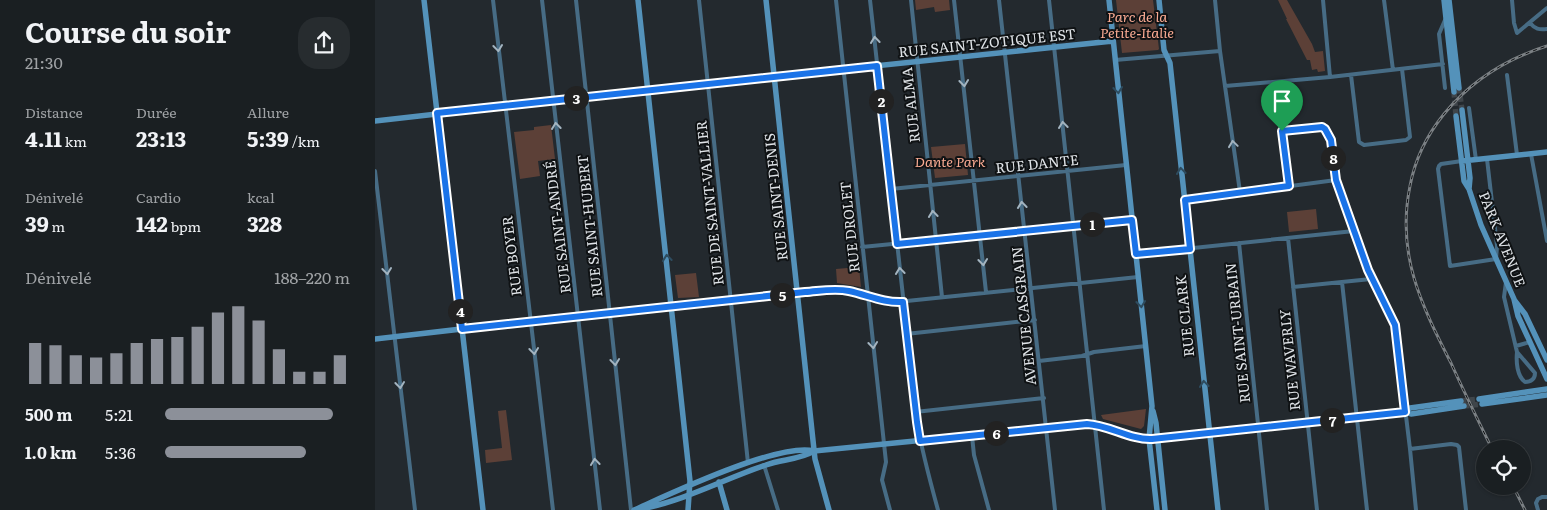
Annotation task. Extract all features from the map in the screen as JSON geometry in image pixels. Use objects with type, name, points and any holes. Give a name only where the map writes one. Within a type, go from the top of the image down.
[{"type":"main road","points":[[424,0],[483,510]]},
{"type":"main road","points":[[638,0],[685,422],[690,486],[688,510]]},
{"type":"main road","name":"RUE SAINT-DENIS","points":[[766,0],[814,451],[816,467],[829,510]]},
{"type":"main road","points":[[1109,0],[1145,346],[1158,438],[1165,510]]},
{"type":"main road","name":"RUE CLARK","points":[[1159,0],[1165,50],[1170,63],[1218,510]]},
{"type":"main road","points":[[1444,0],[1454,92]]},
{"type":"main road","points":[[1449,0],[1459,88]]},
{"type":"main road","name":"RUE SAINT-ZOTIQUE EST","points":[[375,121],[708,83],[1113,41]]},
{"type":"main road","name":"PARK AVENUE","points":[[1462,110],[1465,161]]},
{"type":"main road","name":"PARK AVENUE","points":[[1456,116],[1470,178],[1469,188],[1477,217],[1514,299],[1525,314],[1547,360]]},
{"type":"main road","points":[[1465,161],[1547,152]]},
{"type":"main road","points":[[375,339],[798,293]]},
{"type":"main road","name":"PARK AVENUE","points":[[1514,299],[1518,316],[1547,379]]},
{"type":"main road","points":[[1547,389],[1480,402],[1547,395]]},
{"type":"main road","points":[[634,510],[748,463],[778,454],[807,450],[814,451],[1087,424],[1149,439],[1405,412],[1411,414],[1463,404]]},
{"type":"main road","points":[[1153,406],[1149,439],[1157,510]]},
{"type":"main road","points":[[634,510],[661,505],[764,465],[808,456],[814,451]]},
{"type":"main road","points":[[719,482],[727,510]]},
{"type":"street","name":"RUE BOYER","points":[[493,0],[553,510]]},
{"type":"street","name":"RUE SAINT-ANDRÉ","points":[[541,0],[600,510]]},
{"type":"street","name":"RUE SAINT-HUBERT","points":[[576,0],[610,314],[634,510]]},
{"type":"street","name":"RUE DE SAINT-VALLIER","points":[[699,0],[748,463]]},
{"type":"street","name":"RUE DROLET","points":[[836,0],[886,462],[882,480],[890,510]]},
{"type":"street","points":[[870,0],[915,412],[924,461],[938,510]]},
{"type":"street","name":"RUE ALMA","points":[[911,0],[942,297]]},
{"type":"street","points":[[954,0],[986,292]]},
{"type":"street","name":"AVENUE CASGRAIN","points":[[999,0],[1055,510]]},
{"type":"street","points":[[1049,0],[1104,510]]},
{"type":"street","points":[[1215,0],[1220,51],[1240,192]]},
{"type":"street","points":[[1323,0],[1331,77]]},
{"type":"street","points":[[1384,0],[1393,70]]},
{"type":"street","points":[[1511,0],[1517,33],[1547,8]]},
{"type":"street","points":[[1445,20],[1439,34],[1445,88]]},
{"type":"street","points":[[1530,23],[1534,28],[1540,30],[1547,29]]},
{"type":"street","points":[[1115,60],[1220,51]]},
{"type":"street","points":[[1225,86],[1351,75],[1443,64]]},
{"type":"street","points":[[1351,75],[1358,140],[1360,144],[1364,145],[1406,140],[1409,138],[1402,69]]},
{"type":"street","points":[[1507,75],[1517,155]]},
{"type":"street","points":[[1275,82],[1289,186]]},
{"type":"street","points":[[1469,108],[1476,160]]},
{"type":"street","points":[[1282,131],[1318,126],[1325,129],[1332,146],[1336,180],[1371,279],[1395,325],[1416,510]]},
{"type":"street","points":[[1531,154],[1547,240]]},
{"type":"street","points":[[1465,161],[1441,164],[1439,166],[1450,266],[1496,259],[1497,246],[1493,225],[1487,159]]},
{"type":"street","name":"RUE DANTE","points":[[891,189],[1126,165]]},
{"type":"street","points":[[375,171],[415,510]]},
{"type":"street","points":[[1185,200],[1336,180]]},
{"type":"street","points":[[862,247],[1132,220]]},
{"type":"street","points":[[1136,254],[1354,231]]},
{"type":"street","name":"RUE WAVERLY","points":[[1287,238],[1317,510]]},
{"type":"street","name":"RUE SAINT-URBAIN","points":[[1239,243],[1267,510]]},
{"type":"street","points":[[798,293],[836,290],[854,292],[883,301],[903,302],[1138,277]]},
{"type":"street","points":[[1293,287],[1371,279]]},
{"type":"street","points":[[1342,282],[1367,510]]},
{"type":"street","points":[[1506,282],[1504,296],[1517,352],[1520,377],[1525,382],[1531,381],[1535,377],[1535,373],[1517,352]]},
{"type":"street","points":[[906,334],[1035,320]]},
{"type":"street","points":[[1515,346],[1530,342]]},
{"type":"street","points":[[1039,361],[1145,346]]},
{"type":"street","points":[[915,412],[1044,398]]},
{"type":"street","points":[[972,436],[974,455],[989,510]]},
{"type":"street","points":[[1410,450],[1451,444],[1459,447],[1466,510]]},
{"type":"street","points":[[764,465],[778,510]]},
{"type":"street","points":[[1538,510],[1537,499],[1542,496],[1547,497]]},
{"type":"green space","points":[[915,0],[949,0],[950,10],[935,12],[934,7],[916,10]]},
{"type":"green space","name":"Parc de la Petite-Italie","points":[[1116,0],[1153,0],[1158,50],[1122,53]]},
{"type":"green space","points":[[1278,0],[1287,0],[1315,52],[1323,51],[1325,71],[1318,72],[1317,69],[1312,70],[1310,60],[1307,60]]},
{"type":"green space","points":[[551,125],[555,159],[538,161],[540,176],[520,179],[514,132],[534,130],[534,127]]},
{"type":"green space","name":"Dante Park","points":[[965,144],[968,175],[935,178],[931,147]]},
{"type":"green space","points":[[1316,209],[1318,229],[1289,232],[1287,212]]},
{"type":"green space","points":[[859,267],[861,287],[837,283],[836,269]]},
{"type":"green space","points":[[696,273],[699,297],[678,298],[675,275]]},
{"type":"green space","points":[[1146,409],[1144,426],[1141,429],[1103,419],[1101,415]]},
{"type":"green space","points":[[506,410],[512,460],[486,463],[485,450],[502,448],[498,411]]},
{"type":"tunnel","points":[[1459,88],[1462,110]]},
{"type":"tunnel","points":[[1454,92],[1456,116]]},
{"type":"tunnel","points":[[1461,401],[1479,399]]},
{"type":"tunnel","points":[[1464,406],[1482,404]]},
{"type":"railway","points":[[1488,440],[1430,320],[1414,278],[1406,234],[1410,186],[1418,157],[1427,139],[1454,102],[1490,72],[1517,57],[1547,46]]},
{"type":"railway","points":[[1518,495],[1525,510]]},
{"type":"route","points":[[877,66],[897,244],[1132,220],[1136,254],[1190,249],[1185,200],[1289,186],[1282,131],[1318,126],[1325,129],[1329,136],[1337,184],[1371,279],[1395,325],[1405,412],[1152,439],[1087,424],[920,441],[903,302],[875,300],[848,291],[827,290],[462,329],[437,113],[877,66]]}]
